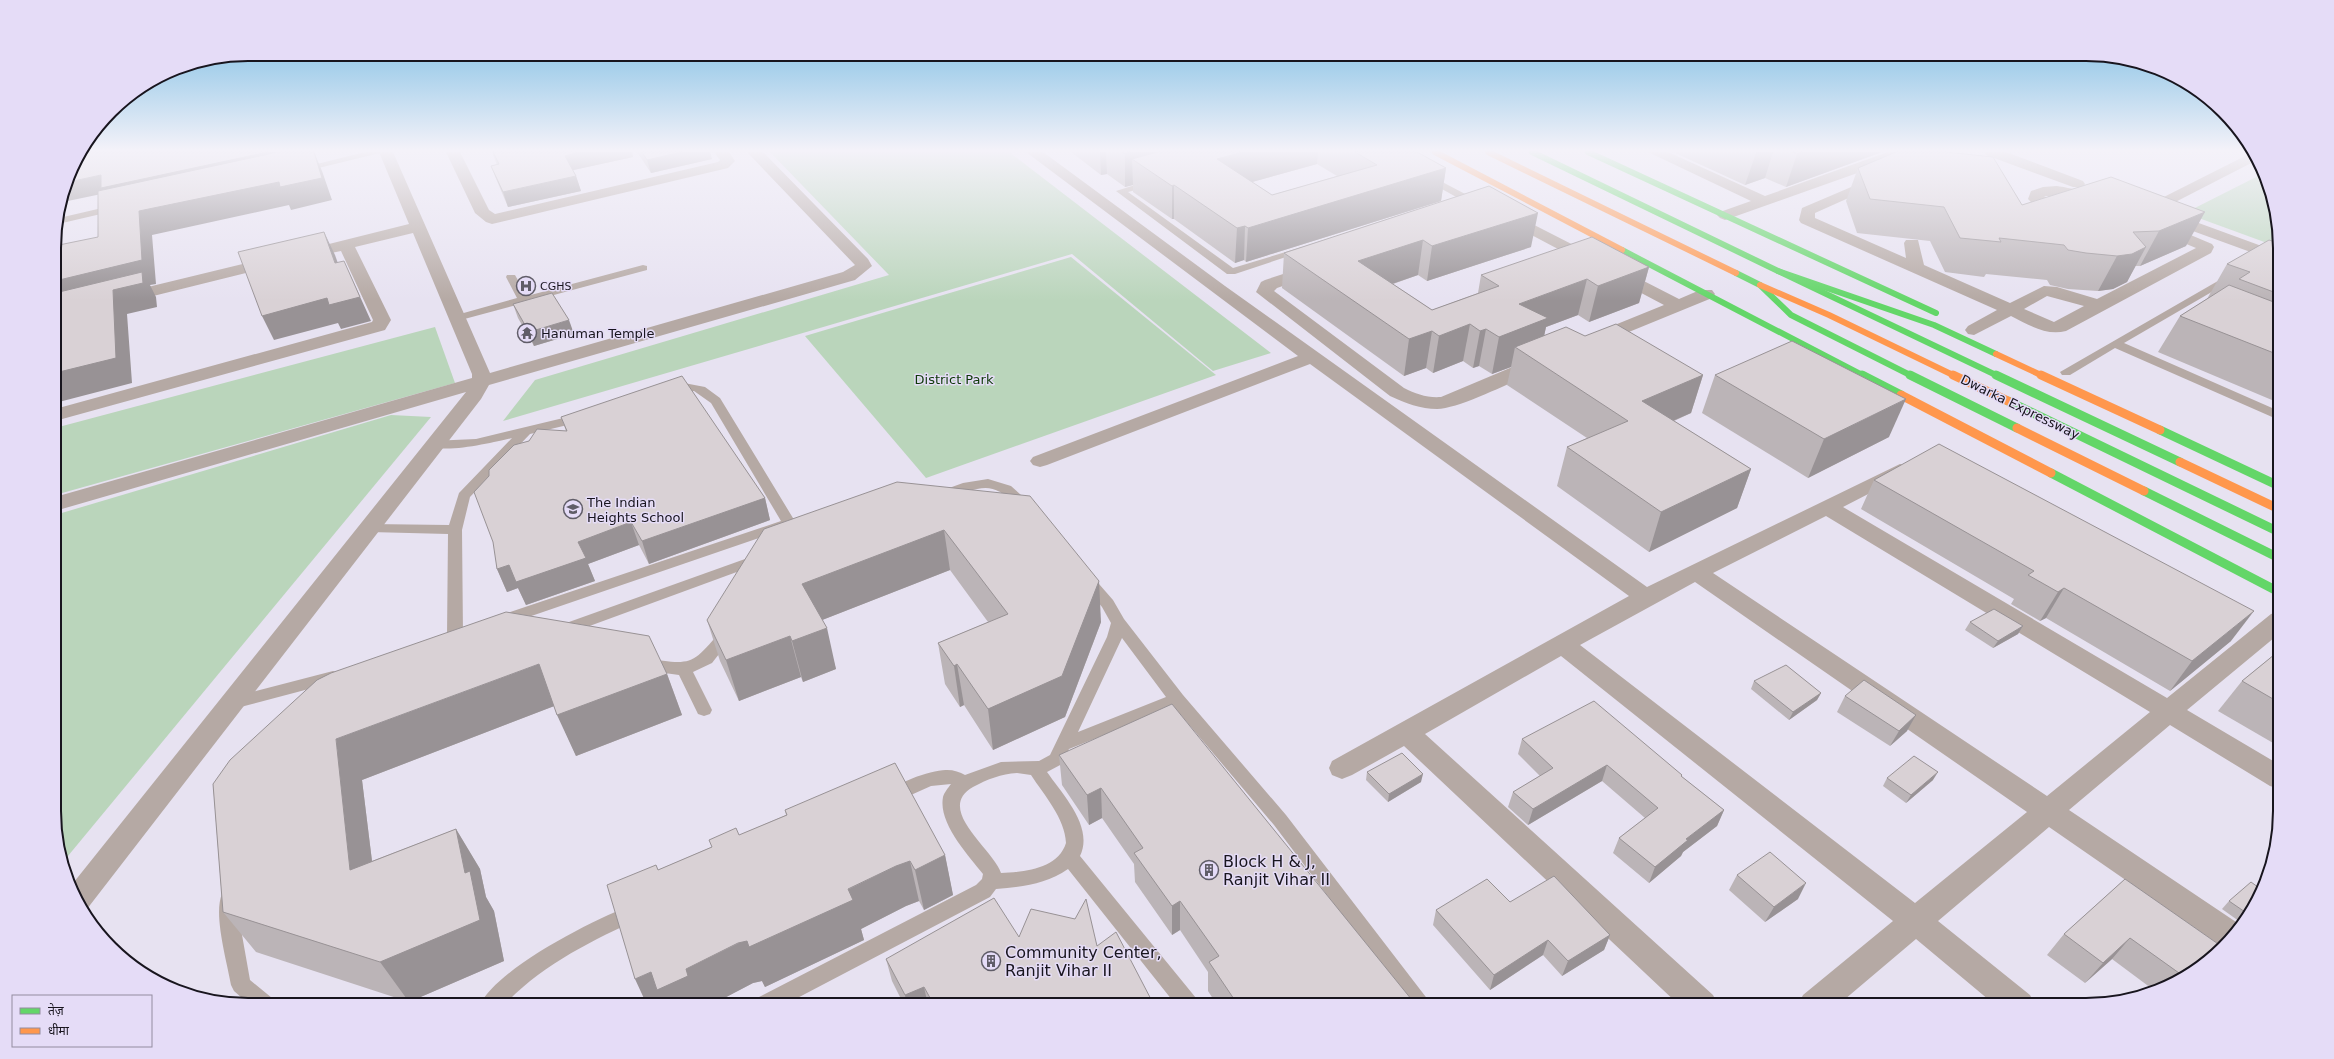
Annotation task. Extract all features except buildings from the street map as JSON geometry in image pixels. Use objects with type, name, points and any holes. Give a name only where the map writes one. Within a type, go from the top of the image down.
[{"type":"main road","points":[[1529,201],[2273,589]]},
{"type":"main road","name":"Dwarka Expressway","points":[[1589,201],[1760,285],[1829,315],[2273,529]]},
{"type":"main road","points":[[1634,201],[1778,271],[1934,325],[2273,483]]},
{"type":"main road","points":[[1695,201],[1946,317]]},
{"type":"main road","name":"Dwarka Expressway","points":[[1778,271],[2273,506]]},
{"type":"main road","points":[[1760,285],[1791,315],[2273,555]]},
{"type":"street","points":[[81,896],[436,444],[481,383],[481,374],[406,201]]},
{"type":"street","points":[[478,201],[484,213],[492,219],[567,201]]},
{"type":"street","points":[[61,502],[481,383],[849,276],[860,271],[864,266],[862,262],[803,201]]},
{"type":"street","points":[[1100,201],[1312,357],[1646,597]]},
{"type":"street","points":[[1516,201],[1493,209],[1677,305]]},
{"type":"street","points":[[1725,215],[1763,201]]},
{"type":"street","points":[[1829,201],[1807,211],[1807,220],[2052,328],[2060,327],[2205,250],[2206,247],[2141,211]]},
{"type":"street","points":[[2141,211],[2161,201]]},
{"type":"street","points":[[2141,211],[2273,255]]},
{"type":"street","points":[[315,252],[417,227]]},
{"type":"street","points":[[1912,243],[1916,268]]},
{"type":"street","points":[[61,413],[379,326],[382,320],[346,245]]},
{"type":"street","points":[[108,302],[284,259]]},
{"type":"street","points":[[1330,264],[1271,284],[1267,286],[1265,292],[1397,392],[1412,399],[1434,404],[1445,402],[1554,357]]},
{"type":"street","points":[[1974,330],[2044,291],[2057,292],[2099,305]]},
{"type":"street","points":[[1583,345],[1706,294]]},
{"type":"street","points":[[1040,460],[1312,357]]},
{"type":"street","points":[[1342,768],[1646,597],[1920,460]]},
{"type":"street","points":[[1827,507],[2273,774]]},
{"type":"street","points":[[1696,572],[2049,810],[2227,933]]},
{"type":"street","points":[[1822,998],[2273,626]]},
{"type":"street","points":[[1562,644],[1916,920],[2011,998]]},
{"type":"street","points":[[1406,732],[1694,998]]},
{"type":"lane","points":[[1134,201],[1231,272],[1314,246]]},
{"type":"lane","points":[[1443,205],[1455,201]]},
{"type":"lane","points":[[64,220],[128,206]]},
{"type":"lane","points":[[2256,262],[2263,258],[2273,262]]},
{"type":"lane","points":[[457,318],[643,268]]},
{"type":"lane","points":[[2066,372],[2243,270]]},
{"type":"lane","points":[[511,277],[524,301]]},
{"type":"lane","points":[[2182,305],[2196,311]]},
{"type":"lane","points":[[2116,344],[2273,413]]},
{"type":"lane","points":[[492,623],[789,523],[716,401],[706,391],[696,387],[680,387],[657,394]]},
{"type":"lane","points":[[436,444],[476,443],[526,432],[596,413]]},
{"type":"lane","points":[[455,636],[455,530],[464,496],[526,432]]},
{"type":"lane","points":[[932,499],[975,484],[996,484],[1015,494],[1039,523]]},
{"type":"lane","points":[[370,528],[455,530]]},
{"type":"lane","points":[[551,639],[749,570],[772,555]]},
{"type":"lane","points":[[1078,569],[1108,604],[1119,623],[1177,699],[1280,820],[1417,998]]},
{"type":"lane","points":[[627,664],[662,665],[684,670],[706,659],[724,638],[735,620]]},
{"type":"lane","points":[[777,998],[983,891],[991,882],[992,872],[952,817],[950,803],[952,792],[964,782],[999,769],[1011,767],[1036,769],[1048,767],[1056,759],[1115,637],[1119,623]]},
{"type":"lane","points":[[440,641],[470,631]]},
{"type":"lane","points":[[684,670],[704,710]]},
{"type":"lane","points":[[233,702],[343,674]]},
{"type":"lane","points":[[1064,744],[1177,699]]},
{"type":"lane","points":[[991,882],[1031,878],[1054,869],[1069,856],[1075,844],[1075,836],[1069,820],[1036,769]]},
{"type":"lane","points":[[876,803],[933,777],[945,775],[955,776],[964,782]]},
{"type":"lane","points":[[1069,856],[1182,998]]},
{"type":"lane","points":[[228,883],[229,918],[241,984],[257,998]]},
{"type":"lane","points":[[496,998],[506,987],[587,933],[652,904]]},
{"type":"green space","points":[[818,201],[1073,201],[1271,353],[1213,371],[1072,254],[503,421],[535,380],[889,275]]},
{"type":"green space","points":[[2208,201],[2267,201],[2273,245],[2185,213]]},
{"type":"green space","name":"District Park","points":[[1071,257],[1216,375],[926,478],[805,336]]},
{"type":"green space","points":[[435,327],[455,383],[61,493],[61,426]]},
{"type":"green space","points":[[391,415],[431,417],[67,857],[61,823],[61,513]]},
{"type":"traffic: fast","points":[[1634,201],[1778,271],[1934,325],[1996,354]]},
{"type":"traffic: fast","points":[[1695,201],[1936,313]]},
{"type":"traffic: fast","points":[[1622,250],[1901,395]]},
{"type":"traffic: fast","points":[[1778,271],[2180,462]]},
{"type":"traffic: fast","points":[[1736,273],[1760,285],[1791,315],[2017,428]]},
{"type":"traffic: fast","points":[[2008,401],[2273,529]]},
{"type":"traffic: fast","points":[[2160,430],[2273,483]]},
{"type":"traffic: fast","points":[[2051,473],[2273,589]]},
{"type":"traffic: fast","points":[[2144,491],[2273,555]]},
{"type":"traffic: slow","points":[[1529,201],[1622,250]]},
{"type":"traffic: slow","points":[[1589,201],[1736,273]]},
{"type":"traffic: slow","points":[[1760,285],[1829,315],[2008,401]]},
{"type":"traffic: slow","points":[[1996,354],[2160,430]]},
{"type":"traffic: slow","points":[[1901,395],[2051,473]]},
{"type":"traffic: slow","points":[[2017,428],[2144,491]]},
{"type":"traffic: slow","points":[[2180,462],[2273,506]]},
{"type":"place","name":"CGHS","points":[[526,286]]},
{"type":"place","name":"Hanuman Temple","points":[[527,333]]},
{"type":"place","name":"The Indian Heights School","points":[[573,509]]},
{"type":"place","name":"Block H & J, Ranjit Vihar II","points":[[1209,870]]},
{"type":"place","name":"Community Center, Ranjit Vihar II","points":[[991,961]]}]
